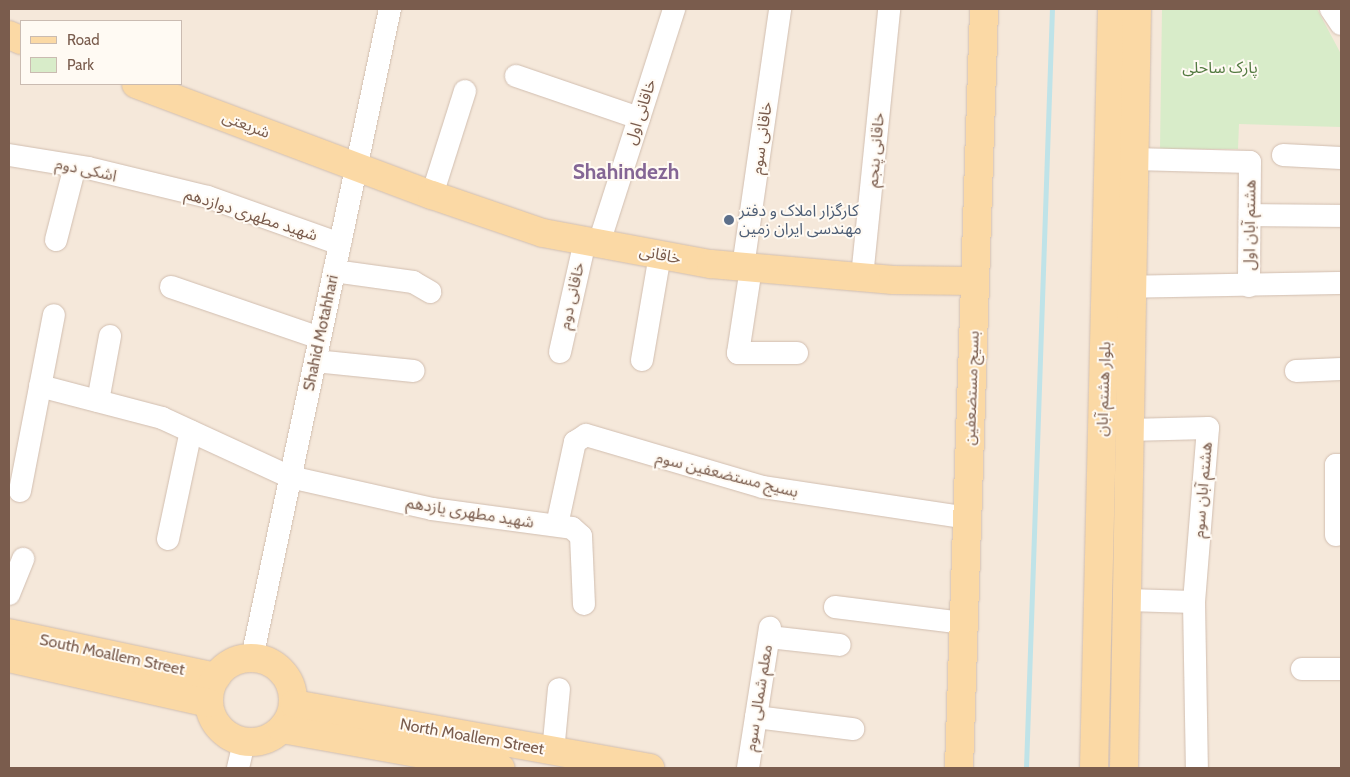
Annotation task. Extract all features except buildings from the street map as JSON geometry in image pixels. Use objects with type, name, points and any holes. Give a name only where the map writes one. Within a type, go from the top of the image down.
[{"type":"main road","name":"بسیج مستضعفین","points":[[957,763],[964,623],[984,9]]},
{"type":"main road","name":"بلوار هشتم آبان","points":[[1112,9],[1119,288],[1129,430],[1124,768]]},
{"type":"main road","name":"بلوار هشتم آبان","points":[[1094,768],[1119,288],[1133,159],[1137,9]]},
{"type":"main road","name":"شریعتی","points":[[139,85],[356,167]]},
{"type":"main road","name":"خاقانی","points":[[356,167],[543,233],[660,255],[747,268],[862,277],[975,281]]},
{"type":"main road","name":"South Moallem Street","points":[[9,633],[216,677]]},
{"type":"main road","name":"South Moallem Street","points":[[9,658],[209,704]]},
{"type":"main road","points":[[252,658],[265,660],[282,672],[292,690],[294,704],[282,729],[258,742],[244,742],[220,729],[209,704],[216,677],[232,663],[252,658]]},
{"type":"main road","name":"North Moallem Street","points":[[294,704],[650,768]]},
{"type":"main road","name":"North Moallem Street","points":[[282,729],[501,768]]},
{"type":"street","name":"Shahid Motahhari","points":[[252,658],[390,9]]},
{"type":"street","name":"خاقانی اول","points":[[592,242],[639,118],[674,9]]},
{"type":"street","name":"خاقانی سوم","points":[[780,9],[738,353],[797,353]]},
{"type":"street","points":[[1331,9],[1341,24]]},
{"type":"street","name":"خاقانی پنجم","points":[[862,277],[888,15]]},
{"type":"street","points":[[516,76],[639,118]]},
{"type":"street","points":[[432,195],[465,91]]},
{"type":"street","points":[[1283,155],[1341,158]]},
{"type":"street","name":"اشکی دوم","points":[[9,156],[75,166],[162,188]]},
{"type":"street","name":"هشتم آبان اول","points":[[1133,159],[1250,162],[1249,286]]},
{"type":"street","points":[[56,240],[75,166]]},
{"type":"street","name":"شهید مطهری دوازدهم","points":[[162,188],[208,198],[340,244]]},
{"type":"street","points":[[1250,215],[1341,216]]},
{"type":"street","name":"خاقانی دوم","points":[[560,352],[592,242]]},
{"type":"street","points":[[642,360],[660,255]]},
{"type":"street","points":[[334,271],[413,282],[430,292]]},
{"type":"street","points":[[1119,288],[1341,284]]},
{"type":"street","points":[[171,287],[320,338]]},
{"type":"street","points":[[20,491],[54,315]]},
{"type":"street","points":[[98,401],[110,336]]},
{"type":"street","points":[[315,361],[413,371]]},
{"type":"street","points":[[1296,371],[1341,370]]},
{"type":"street","name":"شهید مطهری یازدهم","points":[[40,386],[162,418],[290,477],[432,509],[572,528],[581,536],[584,604]]},
{"type":"street","name":"هشتم آبان سوم","points":[[1129,430],[1208,428],[1194,602]]},
{"type":"street","points":[[168,539],[191,431]]},
{"type":"street","name":"بسیج مستضعفین سوم","points":[[557,525],[575,442],[586,435],[763,487],[967,518]]},
{"type":"street","points":[[1336,535],[1336,465],[1341,465]]},
{"type":"street","points":[[9,594],[23,559]]},
{"type":"street","points":[[1127,600],[1194,602],[1197,768]]},
{"type":"street","points":[[835,607],[964,623]]},
{"type":"street","name":"معلم شمالی سوم","points":[[748,768],[769,632],[840,645]]},
{"type":"street","points":[[1302,669],[1341,669]]},
{"type":"street","points":[[553,752],[559,689]]},
{"type":"street","points":[[756,717],[854,729]]},
{"type":"street","points":[[238,768],[244,742]]},
{"type":"shaded area","points":[[9,9],[1341,9],[1341,768],[9,768]]},
{"type":"green space","name":"پارک ساحلی","points":[[1162,9],[1317,9],[1341,54],[1341,127],[1239,124],[1238,149],[1160,149]]},
{"type":"waterway","points":[[1026,768],[1052,9]]},
{"type":"place","name":"کارگزار املاک و دفتر مهندسی ایران زمین","points":[[729,220]]},
{"type":"district","name":"Shahindezh","points":[[626,172]]}]
